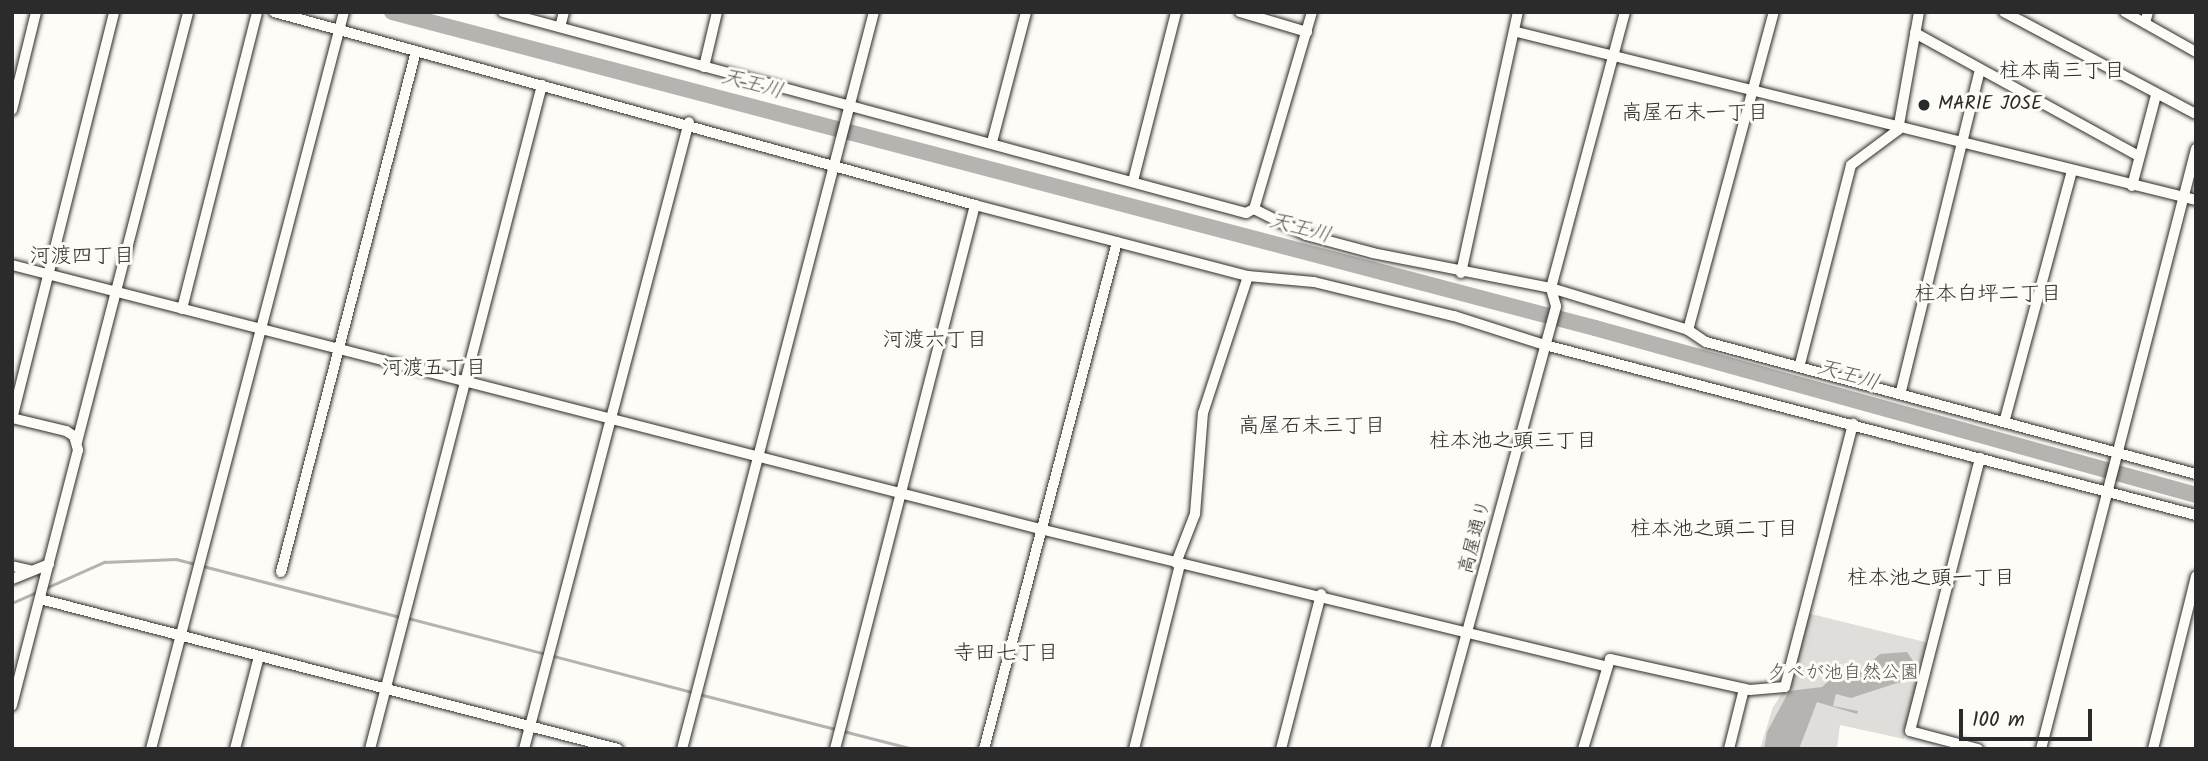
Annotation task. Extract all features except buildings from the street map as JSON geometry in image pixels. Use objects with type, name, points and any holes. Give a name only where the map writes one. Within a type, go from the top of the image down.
[{"type":"street","points":[[12,110],[36,12]]},
{"type":"street","points":[[77,442],[66,431],[12,418],[114,12]]},
{"type":"street","points":[[12,706],[188,12]]},
{"type":"street","points":[[182,309],[257,12]]},
{"type":"street","points":[[274,12],[342,21],[416,51],[837,161],[975,205],[1248,276],[1314,282],[1454,316],[1545,345],[2196,515]]},
{"type":"street","points":[[503,12],[704,67],[850,112],[992,142],[1246,213],[1254,209],[1312,12]]},
{"type":"street","points":[[560,27],[564,12]]},
{"type":"street","points":[[704,67],[717,12]]},
{"type":"street","points":[[682,749],[850,112],[873,12]]},
{"type":"street","points":[[992,142],[1026,12]]},
{"type":"street","points":[[1133,181],[1176,12]]},
{"type":"street","points":[[1240,12],[1307,32]]},
{"type":"street","points":[[1461,273],[1517,32],[1518,12]]},
{"type":"street","points":[[1551,288],[1625,12]]},
{"type":"street","points":[[1688,330],[1773,12]]},
{"type":"street","points":[[1800,364],[1851,165],[1898,130],[1919,12]]},
{"type":"street","points":[[2004,12],[2196,114]]},
{"type":"street","points":[[2125,12],[2196,52]]},
{"type":"street","points":[[2145,23],[2148,12]]},
{"type":"street","points":[[151,749],[342,21]]},
{"type":"street","points":[[1517,32],[1614,54],[1965,147],[2196,200]]},
{"type":"street","points":[[1915,33],[2139,156]]},
{"type":"street","points":[[281,572],[416,51]]},
{"type":"street","points":[[1901,391],[1965,147],[1980,70]]},
{"type":"street","points":[[370,749],[542,85]]},
{"type":"street","points":[[2132,186],[2156,94]]},
{"type":"street","points":[[524,749],[689,122]]},
{"type":"street","points":[[2041,749],[2196,149]]},
{"type":"street","points":[[2005,419],[2072,170]]},
{"type":"street","points":[[835,749],[975,205]]},
{"type":"street","points":[[1254,209],[1306,235],[1461,273],[1551,288],[1688,330],[1706,342],[1800,364],[2005,419],[2118,455],[2196,474]]},
{"type":"street","points":[[984,749],[1117,242]]},
{"type":"street","points":[[12,265],[1040,529],[1321,594],[1604,666]]},
{"type":"street","points":[[1133,749],[1178,563],[1195,514],[1203,413],[1248,276]]},
{"type":"street","name":"高屋通り","points":[[1435,749],[1549,335],[1556,306],[1551,288]]},
{"type":"street","points":[[1583,749],[1604,666],[1610,659],[1631,660],[1744,689],[1789,686],[1853,424]]},
{"type":"street","points":[[1978,749],[1910,731],[1980,458]]},
{"type":"street","points":[[12,566],[31,571]]},
{"type":"street","points":[[12,579],[31,571],[48,569]]},
{"type":"street","points":[[2152,749],[2196,576]]},
{"type":"street","points":[[1280,749],[1321,594]]},
{"type":"street","points":[[41,598],[618,749]]},
{"type":"street","points":[[235,749],[260,656]]},
{"type":"street","points":[[1729,749],[1744,689]]},
{"type":"green space","name":"夕べが池自然公園","points":[[1807,613],[1929,643],[1904,739],[1840,725],[1837,749],[1760,749],[1773,707],[1789,683]]},
{"type":"shaded area","points":[[1907,652],[1914,662],[1900,682],[1851,698],[1836,694],[1833,706],[1858,711],[1857,714],[1817,702],[1799,749],[1764,749],[1767,732],[1789,691],[1822,687],[1836,674],[1856,675],[1880,654]]},
{"type":"waterway","name":"天王川","points":[[392,12],[1595,328],[2196,495]]},
{"type":"waterway","points":[[46,588],[104,562],[176,559],[401,617]]},
{"type":"waterway","points":[[12,603],[37,592]]},
{"type":"waterway","points":[[408,618],[693,692]]},
{"type":"waterway","points":[[699,694],[913,749]]},
{"type":"place","name":"MARIE JOSE","points":[[1924,105]]},
{"type":"district","name":"柱本南三丁目","points":[[2062,72]]},
{"type":"district","name":"高屋石末一丁目","points":[[1695,114]]},
{"type":"district","name":"河渡四丁目","points":[[82,257]]},
{"type":"district","name":"柱本白坪二丁目","points":[[1988,295]]},
{"type":"district","name":"河渡六丁目","points":[[935,341]]},
{"type":"district","name":"河渡五丁目","points":[[434,369]]},
{"type":"district","name":"高屋石末三丁目","points":[[1312,427]]},
{"type":"district","name":"柱本池之頭三丁目","points":[[1513,442]]},
{"type":"district","name":"柱本池之頭二丁目","points":[[1714,530]]},
{"type":"district","name":"柱本池之頭一丁目","points":[[1931,579]]},
{"type":"district","name":"寺田七丁目","points":[[1006,654]]}]
